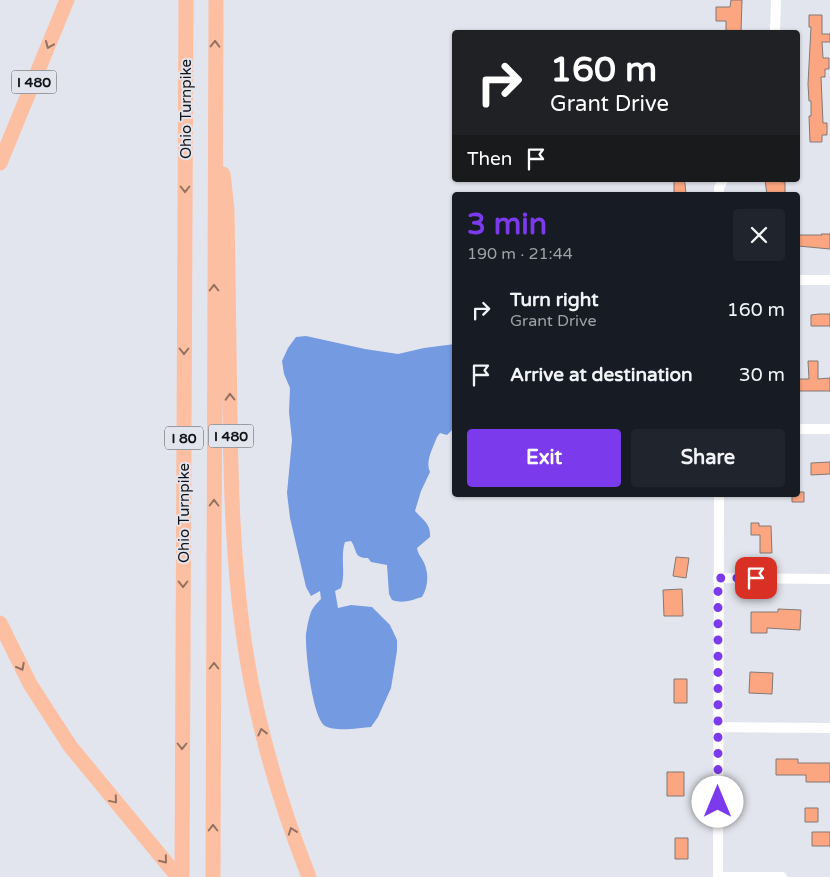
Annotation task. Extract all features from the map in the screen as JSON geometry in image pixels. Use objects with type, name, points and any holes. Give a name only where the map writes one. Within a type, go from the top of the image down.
[{"type":"highway","name":"I 480","points":[[0,163],[67,0]]},
{"type":"highway","name":"Ohio Turnpike","points":[[180,877],[186,0]]},
{"type":"highway","name":"Ohio Turnpike","points":[[213,877],[216,0]]},
{"type":"highway","name":"I 480","points":[[215,89],[227,209],[232,504],[241,618],[254,696],[264,740],[289,822],[309,877]]},
{"type":"highway","points":[[0,623],[18,663],[56,725],[84,764],[180,877]]},
{"type":"street","points":[[776,0],[776,30]]},
{"type":"street","points":[[800,280],[830,280]]},
{"type":"street","points":[[800,429],[830,430]]},
{"type":"street","points":[[718,497],[718,877],[782,877]]},
{"type":"street","points":[[718,578],[830,579]]},
{"type":"street","points":[[718,727],[830,728]]},
{"type":"water","points":[[306,336],[398,354],[452,344],[452,430],[447,435],[440,433],[437,437],[428,463],[430,472],[421,491],[415,511],[426,522],[430,533],[430,537],[417,548],[427,573],[426,588],[422,597],[404,602],[392,600],[389,594],[387,565],[371,562],[368,558],[360,557],[356,553],[351,541],[345,542],[341,588],[335,591],[338,608],[351,605],[372,607],[390,625],[397,640],[391,688],[378,717],[371,727],[341,729],[325,726],[316,710],[310,683],[306,634],[314,606],[321,599],[320,591],[311,596],[306,587],[290,518],[287,493],[292,440],[289,412],[290,388],[284,374],[282,361],[296,337]]},
{"type":"building","points":[[731,0],[742,0],[741,30],[726,30],[726,21],[716,21],[716,7],[730,7]]},
{"type":"building","points":[[809,15],[822,15],[822,34],[830,34],[830,42],[822,42],[823,58],[829,58],[829,69],[825,69],[825,77],[821,77],[823,123],[827,123],[827,135],[822,135],[822,142],[810,142],[809,116],[811,116],[811,101],[809,101],[808,84],[811,27],[809,27]]},
{"type":"building","points":[[674,182],[685,183],[686,192],[674,192]]},
{"type":"building","points":[[765,182],[785,182],[785,192],[767,192]]},
{"type":"building","points":[[830,234],[830,249],[800,246],[800,235]]},
{"type":"building","points":[[830,314],[830,326],[811,326],[811,315]]},
{"type":"building","points":[[808,361],[818,361],[818,379],[830,378],[830,391],[800,391],[800,379],[809,379]]},
{"type":"building","points":[[830,462],[830,474],[811,475],[811,463]]},
{"type":"building","points":[[800,492],[804,492],[804,502],[792,502],[792,497],[800,497]]},
{"type":"building","points":[[751,523],[759,523],[759,526],[771,526],[772,553],[760,553],[760,535],[751,535]]},
{"type":"building","points":[[676,557],[689,558],[686,578],[673,576]]},
{"type":"building","points":[[682,589],[683,616],[664,616],[663,590]]},
{"type":"building","points":[[778,609],[801,610],[800,630],[767,628],[767,633],[751,633],[751,612],[778,612]]},
{"type":"building","points":[[750,672],[773,673],[772,694],[749,693]]},
{"type":"building","points":[[674,679],[687,679],[687,703],[674,703]]},
{"type":"building","points":[[776,759],[798,759],[798,763],[830,763],[830,782],[806,782],[806,775],[776,775]]},
{"type":"building","points":[[667,772],[684,772],[684,796],[667,796]]},
{"type":"building","points":[[805,808],[818,808],[818,822],[805,822]]},
{"type":"building","points":[[812,832],[830,832],[830,846],[812,846]]},
{"type":"building","points":[[675,838],[688,838],[688,859],[675,859]]},
{"type":"route","points":[[718,802],[718,578],[756,578]]}]
